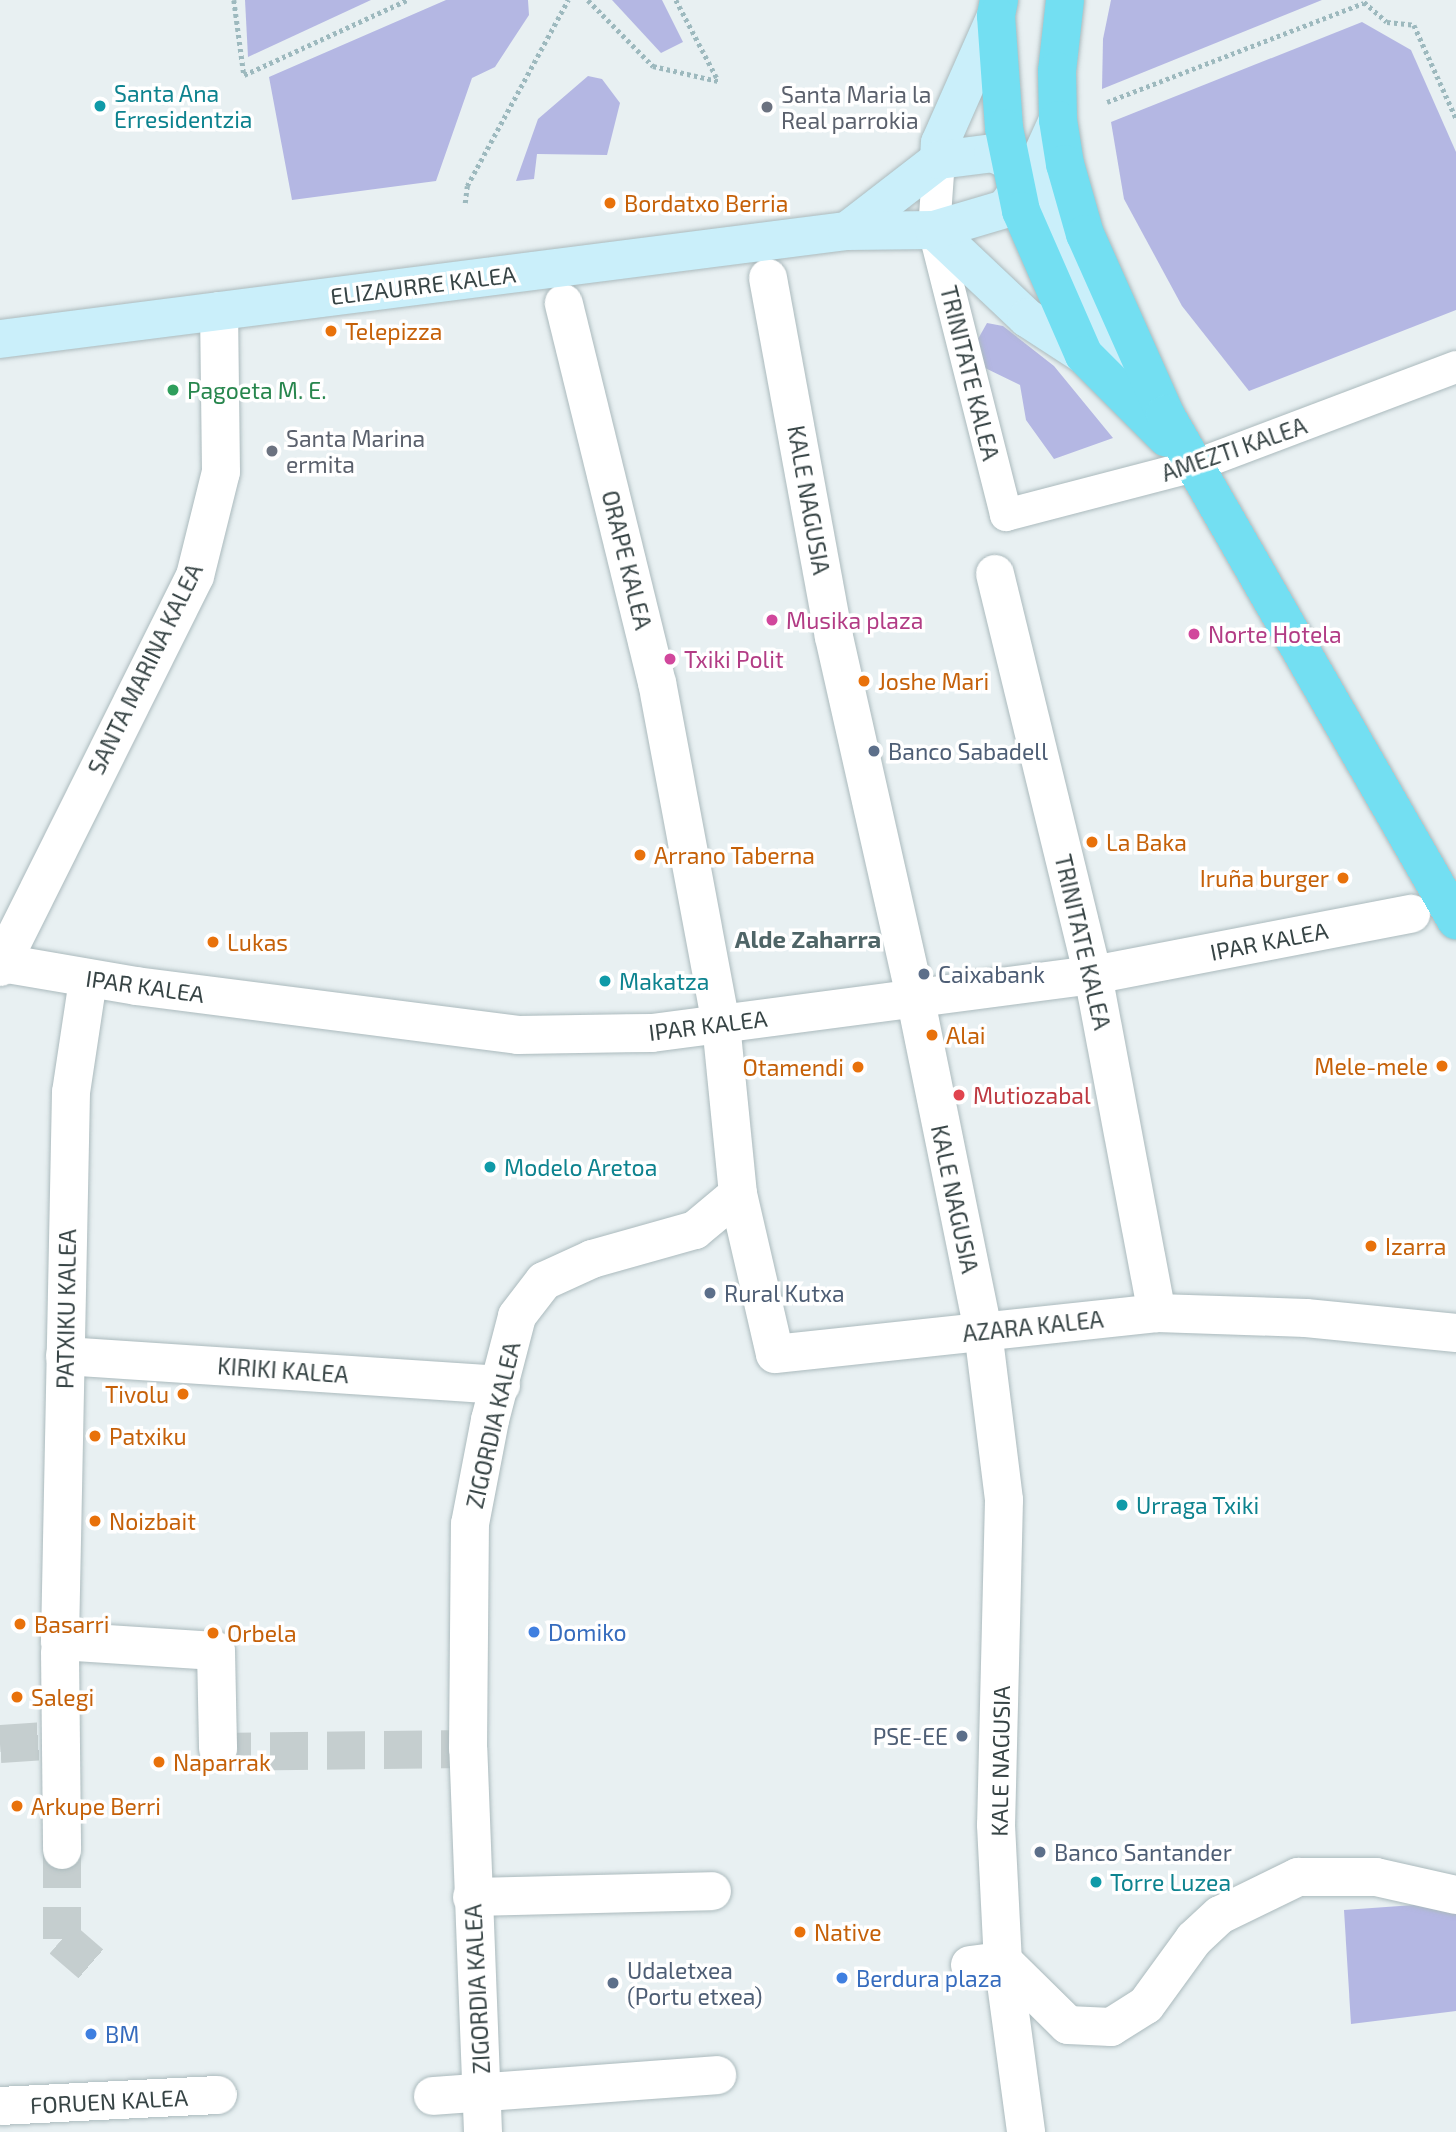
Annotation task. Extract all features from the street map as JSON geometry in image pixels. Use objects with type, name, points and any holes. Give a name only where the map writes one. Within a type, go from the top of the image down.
[{"type":"highway","points":[[1065,0],[1057,71],[1058,120],[1065,164],[1085,234],[1165,414],[1456,920]]},
{"type":"highway","points":[[998,8],[1019,177],[1084,355],[1194,466]]},
{"type":"main road","points":[[939,160],[940,143],[998,8]]},
{"type":"main road","points":[[1019,177],[1058,120]]},
{"type":"main road","points":[[846,231],[939,160],[993,153],[1047,203],[1115,348],[1165,414]]},
{"type":"main road","name":"ELIZAURRE KALEA","points":[[0,339],[846,231],[934,230],[1005,209],[1019,177]]},
{"type":"main road","points":[[934,230],[1027,318],[1084,355]]},
{"type":"street","name":"KALE NAGUSIA","points":[[768,278],[834,637],[916,1001],[983,1331],[1004,1500],[996,1825],[987,1963],[1026,2132]]},
{"type":"street","name":"ORAPE KALEA","points":[[564,303],[657,683],[721,1024]]},
{"type":"street","name":"SANTA MARINA KALEA","points":[[1,965],[195,576],[221,472],[219,312]]},
{"type":"street","name":"TRINITATE KALEA","points":[[995,575],[1093,975],[1157,1314]]},
{"type":"street","name":"IPAR KALEA","points":[[1,965],[88,979],[518,1035],[652,1033],[916,1001],[1093,975],[1411,914]]},
{"type":"street","name":"PATXIKU KALEA","points":[[62,1850],[60,1646],[71,1092],[88,979]]},
{"type":"street","points":[[721,1024],[738,1194]]},
{"type":"street","name":"AZARA KALEA","points":[[738,1194],[775,1354],[1157,1314],[1306,1318],[1456,1333]]},
{"type":"street","name":"ZIGORDIA KALEA","points":[[483,2132],[468,1749],[470,1524],[490,1420],[517,1316],[544,1281],[592,1259],[695,1230],[738,1194]]},
{"type":"street","name":"KIRIKI KALEA","points":[[65,1356],[501,1385]]},
{"type":"street","points":[[60,1646],[216,1651],[218,1749]]},
{"type":"street","points":[[987,1963],[1068,2025],[1111,2027],[1146,2005],[1194,1939],[1220,1915],[1298,1877],[1376,1877],[1456,1895]]},
{"type":"street","points":[[472,1897],[712,1891]]},
{"type":"street","points":[[433,2096],[717,2075]]},
{"type":"street","name":"FORUEN KALEA","points":[[0,2106],[218,2095]]},
{"type":"lane","name":"TRINITATE KALEA","points":[[939,160],[934,230],[1006,515]]},
{"type":"lane","name":"AMEZTI KALEA","points":[[1006,515],[1194,466],[1456,367]]},
{"type":"path","points":[[234,0],[243,75],[407,0]]},
{"type":"path","points":[[465,203],[467,186],[568,0]]},
{"type":"path","points":[[587,0],[653,66],[718,81],[676,0]]},
{"type":"path","points":[[1103,103],[1364,1],[1387,22],[1414,25],[1456,118]]},
{"type":"shaded area","points":[[245,0],[371,0],[248,57]]},
{"type":"shaded area","points":[[446,0],[528,0],[529,15],[495,67],[472,78],[436,181],[292,200],[269,77]]},
{"type":"shaded area","points":[[612,0],[662,0],[683,42],[661,53]]},
{"type":"shaded area","points":[[1111,0],[1322,0],[1102,89],[1103,39]]},
{"type":"shaded area","points":[[1362,22],[1411,50],[1456,152],[1456,310],[1249,391],[1182,306],[1124,199],[1111,122]]},
{"type":"shaded area","points":[[588,76],[602,79],[620,103],[607,155],[537,154],[534,179],[516,181],[538,119]]},
{"type":"shaded area","points":[[987,323],[1003,326],[1054,366],[1113,438],[1054,459],[1026,420],[1020,385],[983,367],[978,339]]},
{"type":"shaded area","points":[[1456,1902],[1456,2011],[1351,2024],[1344,1910]]},
{"type":"tunnel","points":[[0,1744],[60,1740]]},
{"type":"tunnel","points":[[213,1752],[468,1749]]},
{"type":"tunnel","points":[[62,1850],[62,1939],[98,1970]]},
{"type":"place","name":"Santa Ana Erresidentzia","points":[[100,106]]},
{"type":"place","name":"Santa Maria la Real parrokia","points":[[767,107]]},
{"type":"place","name":"Bordatxo Berria","points":[[610,203]]},
{"type":"place","name":"Telepizza","points":[[331,331]]},
{"type":"place","name":"Pagoeta M. E.","points":[[173,390]]},
{"type":"place","name":"Santa Marina ermita","points":[[272,451]]},
{"type":"place","name":"Musika plaza","points":[[772,620]]},
{"type":"place","name":"Norte Hotela","points":[[1194,634]]},
{"type":"place","name":"Txiki Polit","points":[[670,659]]},
{"type":"place","name":"Joshe Mari","points":[[864,681]]},
{"type":"place","name":"Banco Sabadell","points":[[874,751]]},
{"type":"place","name":"La Baka","points":[[1092,842]]},
{"type":"place","name":"Arrano Taberna","points":[[640,855]]},
{"type":"place","name":"Iruña burger","points":[[1343,878]]},
{"type":"place","name":"Lukas","points":[[213,942]]},
{"type":"place","name":"Caixabank","points":[[924,974]]},
{"type":"place","name":"Makatza","points":[[605,981]]},
{"type":"place","name":"Alai","points":[[932,1035]]},
{"type":"place","name":"Mele-mele","points":[[1442,1066]]},
{"type":"place","name":"Otamendi","points":[[858,1067]]},
{"type":"place","name":"Mutiozabal","points":[[959,1095]]},
{"type":"place","name":"Modelo Aretoa","points":[[490,1167]]},
{"type":"place","name":"Izarra","points":[[1371,1246]]},
{"type":"place","name":"Rural Kutxa","points":[[710,1293]]},
{"type":"place","name":"Tivolu","points":[[183,1394]]},
{"type":"place","name":"Patxiku","points":[[95,1436]]},
{"type":"place","name":"Urraga Txiki","points":[[1122,1505]]},
{"type":"place","name":"Noizbait","points":[[95,1521]]},
{"type":"place","name":"Basarri","points":[[20,1624]]},
{"type":"place","name":"Domiko","points":[[534,1632]]},
{"type":"place","name":"Orbela","points":[[213,1633]]},
{"type":"place","name":"Salegi","points":[[17,1697]]},
{"type":"place","name":"PSE-EE","points":[[962,1736]]},
{"type":"place","name":"Naparrak","points":[[159,1762]]},
{"type":"place","name":"Arkupe Berri","points":[[17,1806]]},
{"type":"place","name":"Banco Santander","points":[[1040,1852]]},
{"type":"place","name":"Torre Luzea","points":[[1096,1882]]},
{"type":"place","name":"Native","points":[[800,1932]]},
{"type":"place","name":"Berdura plaza","points":[[842,1978]]},
{"type":"place","name":"Udaletxea (Portu etxea)","points":[[613,1983]]},
{"type":"place","name":"BM","points":[[91,2034]]},
{"type":"district","name":"Alde Zaharra","points":[[808,939]]}]
